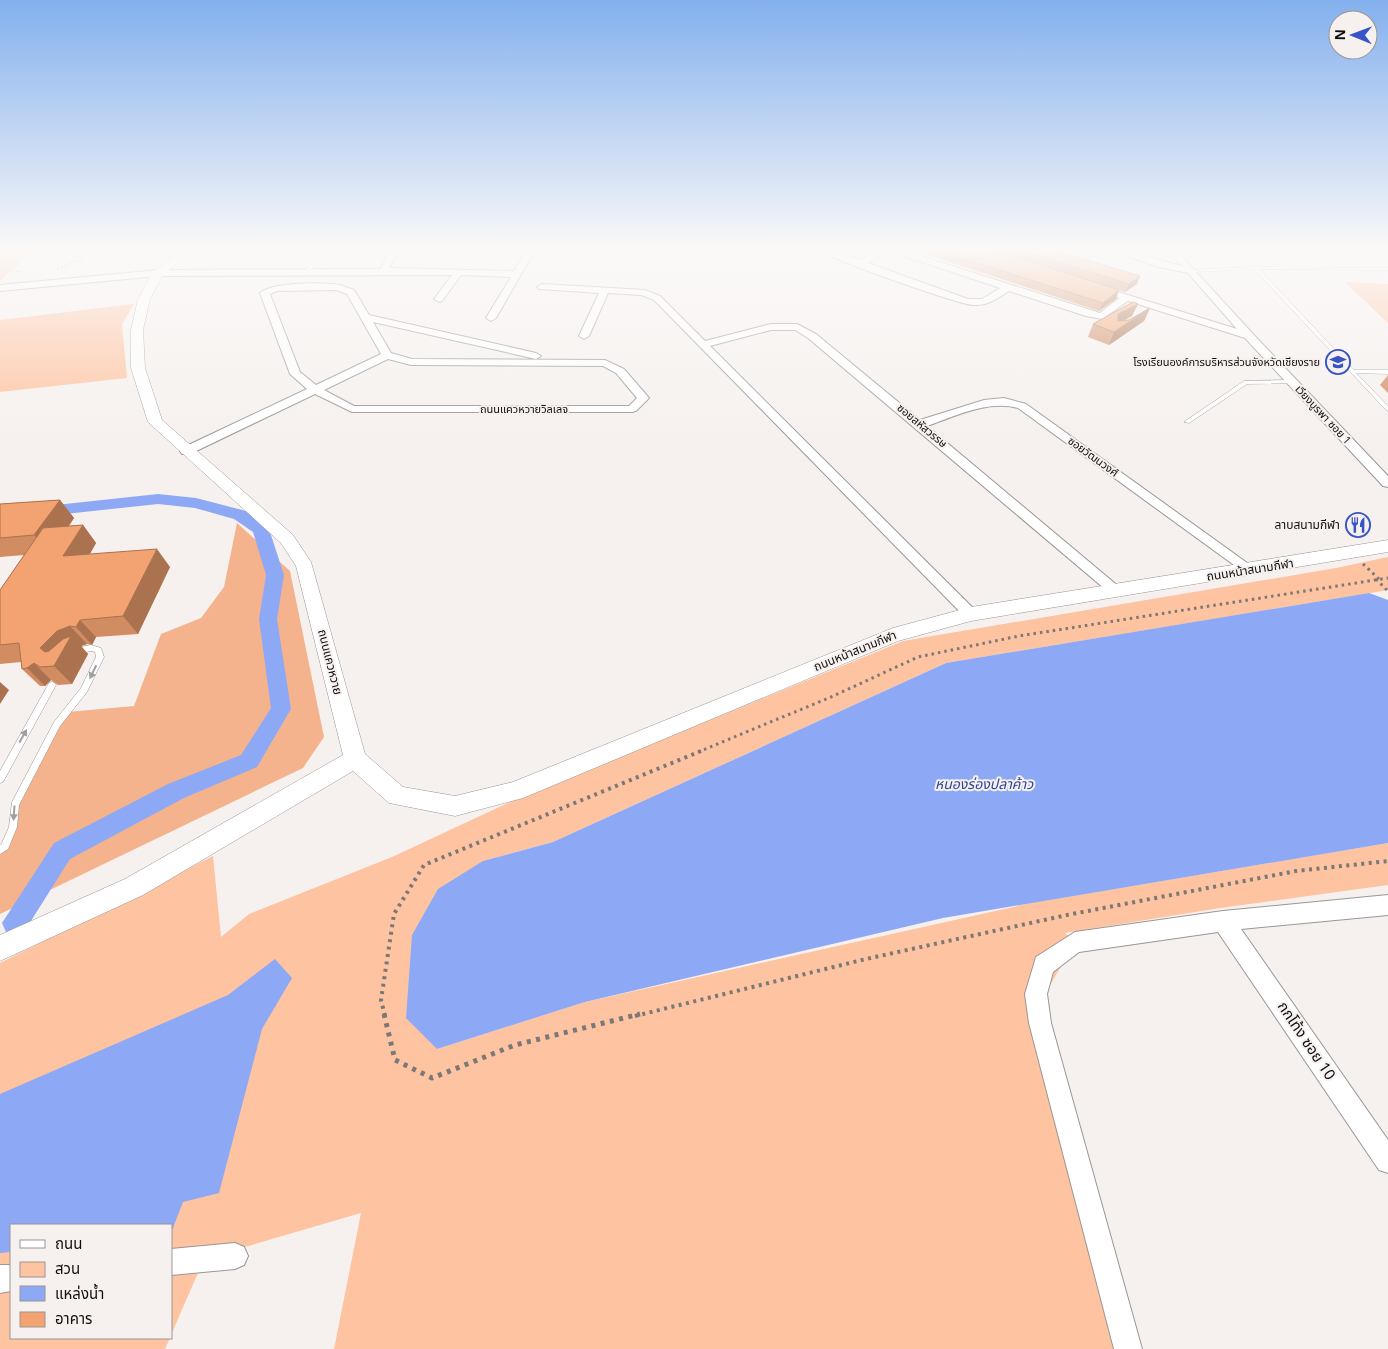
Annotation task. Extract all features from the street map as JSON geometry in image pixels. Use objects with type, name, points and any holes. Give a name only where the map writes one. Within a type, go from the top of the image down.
[{"type":"street","name":"ถนนแควหวาย","points":[[141,313],[137,330],[138,368],[155,422],[287,540],[305,566],[355,759]]},
{"type":"street","name":"ถนนแควหวายวิลเลจ","points":[[272,313],[295,374],[314,389],[352,409],[632,409],[643,398],[620,371],[605,363],[411,362],[388,355],[363,313]]},
{"type":"street","points":[[492,318],[495,313]]},
{"type":"street","points":[[584,336],[595,313]]},
{"type":"street","points":[[671,313],[971,614]]},
{"type":"street","points":[[1086,313],[1102,316],[1106,313]]},
{"type":"street","points":[[1148,313],[1162,313],[1262,350]]},
{"type":"street","points":[[1174,313],[1249,336]]},
{"type":"street","name":"เวียงบูรพา ซอย 1","points":[[1228,313],[1388,484]]},
{"type":"street","name":"ถนนแควหวายวิลเลจ","points":[[365,317],[566,363]]},
{"type":"street","name":"ซอยสหัสวรรษ","points":[[704,344],[771,326],[797,327],[812,336],[920,424],[1117,591]]},
{"type":"street","points":[[186,451],[388,355]]},
{"type":"street","name":"ซอยวัฒนวงศ์","points":[[920,424],[984,403],[1004,401],[1022,406],[1250,570]]},
{"type":"street","name":"ถนนหน้าสนามกีฬา","points":[[355,759],[397,796],[455,806],[514,791],[893,635],[971,614],[1388,546]]},
{"type":"street","points":[[0,948],[134,887],[355,759]]},
{"type":"street","points":[[1128,1349],[1040,1023],[1036,994],[1044,965],[1074,942],[1223,921],[1388,904]]},
{"type":"street","name":"กกโท้ง ซอย 10","points":[[1223,921],[1388,1161]]},
{"type":"street","points":[[172,1262],[235,1256]]},
{"type":"lane","points":[[1299,313],[1355,371],[1388,409]]},
{"type":"lane","points":[[1355,371],[1388,372]]},
{"type":"lane","points":[[1187,422],[1239,384],[1246,382],[1292,382]]},
{"type":"lane","points":[[0,850],[5,846],[14,827],[15,805],[57,724],[84,690],[100,657],[98,650],[91,648],[76,651],[69,658]]},
{"type":"lane","points":[[0,779],[52,685]]},
{"type":"path","points":[[1388,578],[1019,636],[918,657],[822,700],[424,864],[394,914],[382,1000],[395,1060],[432,1078],[515,1045],[866,960],[1067,915],[1287,873],[1388,861]]},
{"type":"path","points":[[1376,579],[1388,591]]},
{"type":"green space","points":[[59,313],[129,313],[122,324],[127,378],[0,392],[0,320]]},
{"type":"green space","points":[[1377,313],[1388,313],[1388,323]]},
{"type":"green space","points":[[1388,557],[1388,590],[946,663],[553,842],[483,861],[437,1049],[585,1002],[1031,903],[1388,843],[1388,885],[1220,908],[1065,933],[1075,942],[1038,1006],[1129,1349],[334,1349],[361,1213],[204,1259],[172,1333],[172,1224],[10,1224],[10,1339],[170,1339],[165,1349],[0,1349],[0,963],[213,856],[221,937],[249,914],[392,857],[510,802],[903,641],[1336,568]]},
{"type":"shaded area","points":[[237,523],[290,571],[324,737],[303,768],[0,914],[0,850],[5,846],[15,805],[67,712],[134,706],[161,634],[201,618],[224,587]]},
{"type":"water","name":"หนองร่องปลาค้าว","points":[[1369,593],[1388,600],[1388,843],[943,918],[585,1002],[437,1049],[406,1018],[412,935],[438,889],[483,861],[553,842],[946,663]]},
{"type":"water","points":[[275,959],[292,978],[262,1029],[219,1193],[183,1202],[172,1230],[172,1224],[10,1224],[10,1252],[0,1253],[0,1094],[228,995]]},
{"type":"building","points":[[1113,313],[1120,313],[1118,314],[1118,321],[1129,320],[1143,313],[1114,332],[1093,324]]},
{"type":"building","points":[[60,500],[34,535],[0,538],[0,504]]},
{"type":"building","points":[[83,525],[63,556],[157,549],[123,616],[80,620],[76,627],[70,626],[57,631],[40,648],[45,652],[49,651],[63,639],[71,636],[54,666],[40,667],[34,663],[22,669],[19,643],[0,645],[0,590],[43,528]]},
{"type":"waterway","points":[[0,516],[158,499],[196,503],[240,515],[261,529],[275,575],[268,619],[281,709],[249,761],[176,791],[62,851],[15,923]]},
{"type":"place","name":"โรงเรียนองค์การบริหารส่วนจังหวัดเชียงราย","points":[[1338,362]]},
{"type":"place","name":"ลาบสนามกีฬา","points":[[1358,525]]}]
